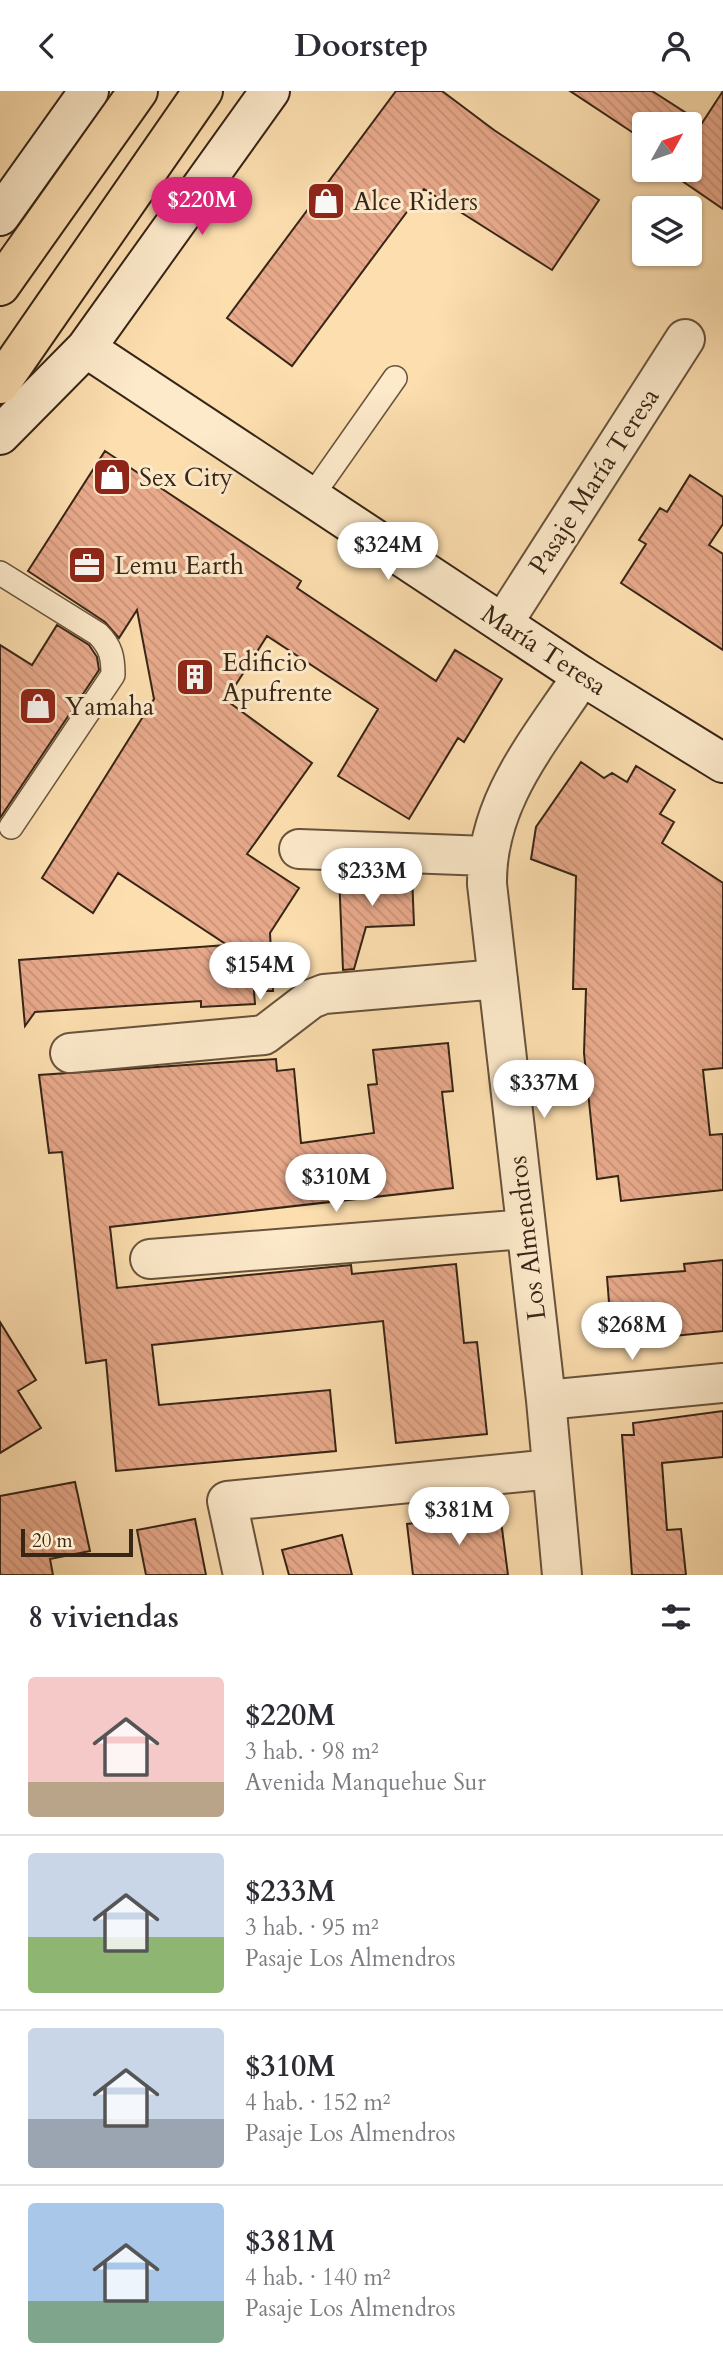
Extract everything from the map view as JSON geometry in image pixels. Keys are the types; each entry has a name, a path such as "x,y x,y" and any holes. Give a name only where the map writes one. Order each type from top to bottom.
{"main road":[{"path":"0,286 138,91"},
{"path":"0,384 203,91"}],"street":[{"path":"0,216 89,91"},
{"path":"0,435 86,348 270,91"},
{"name":"Pasaje María Teresa","path":"503,623 685,339"},
{"name":"María Teresa","path":"86,348 582,676 723,763"},
{"name":"Los Almendros","path":"562,1575 546,1399 498,979 487,856 501,803 582,676"},
{"path":"299,849 487,856"},
{"path":"70,1053 264,1035 311,999 324,994 498,979"},
{"path":"150,1259 526,1229"},
{"path":"546,1399 723,1383"},
{"path":"243,1575 228,1501 552,1469"}],"lane":[{"path":"312,496 395,377"},
{"path":"0,573 97,634 109,645 113,657 113,675 11,827"}],"building":[{"path":"396,91 442,91 494,130 599,200 552,270 424,189 292,366 227,318"},
{"path":"570,91 652,91 685,112 632,112 632,132"},
{"path":"723,91 723,209 684,182 702,182 702,123"},
{"path":"105,451 301,581 297,588 436,681 455,650 502,679 464,742 458,738 409,819 338,776 378,709 267,636 226,700 312,763 247,854 299,888 270,933 273,991 254,991 255,1004 201,1007 201,1001 35,1012 25,1026 19,960 227,945 118,873 93,913 42,878 154,699 137,610 119,638 105,622 28,571"},
{"path":"690,475 723,497 723,524 709,545 723,554 723,650 621,583 646,544 639,540 660,508 667,512"},
{"name":"Yamaha","path":"57,625 89,645 97,657 99,670 0,818 0,645 32,665"},
{"path":"581,762 604,778 612,773 627,782 636,766 675,790 660,814 674,822 662,843 723,883 723,1068 703,1070 710,1135 723,1134 723,1190 621,1201 618,1176 597,1179 584,1053 586,989 573,989 576,876 531,859 536,827"},
{"path":"339,875 412,875 414,925 366,927 354,969 343,970"},
{"path":"448,1043 453,1091 442,1092 453,1188 110,1227 117,1288 351,1265 352,1274 456,1264 464,1343 477,1342 487,1434 396,1443 383,1321 152,1345 159,1405 330,1390 336,1451 116,1471 106,1360 86,1363 62,1152 49,1153 39,1075 276,1059 277,1071 294,1069 301,1143 374,1133 368,1085 377,1084 373,1050"},
{"path":"723,1260 723,1331 624,1341 623,1327 611,1328 607,1277 685,1271 684,1264"},
{"path":"0,1322 36,1380 18,1391 41,1428 0,1453"},
{"path":"723,1411 723,1457 662,1463 667,1530 681,1529 686,1575 632,1575 622,1435 634,1435 633,1423"},
{"path":"75,1482 90,1551 50,1559 53,1575 0,1575 0,1496"},
{"path":"500,1513 508,1575 413,1575 407,1524"},
{"path":"195,1519 206,1575 146,1575 137,1530"},
{"path":"342,1535 352,1575 289,1575 282,1550"}],"place":[{"name":"Alce Riders","path":"326,201"},
{"name":"Sex City","path":"112,477"},
{"name":"Lemu Earth","path":"87,565"},
{"name":"Edificio Apufrente","path":"195,677"},
{"name":"Yamaha","path":"38,706"}]}
